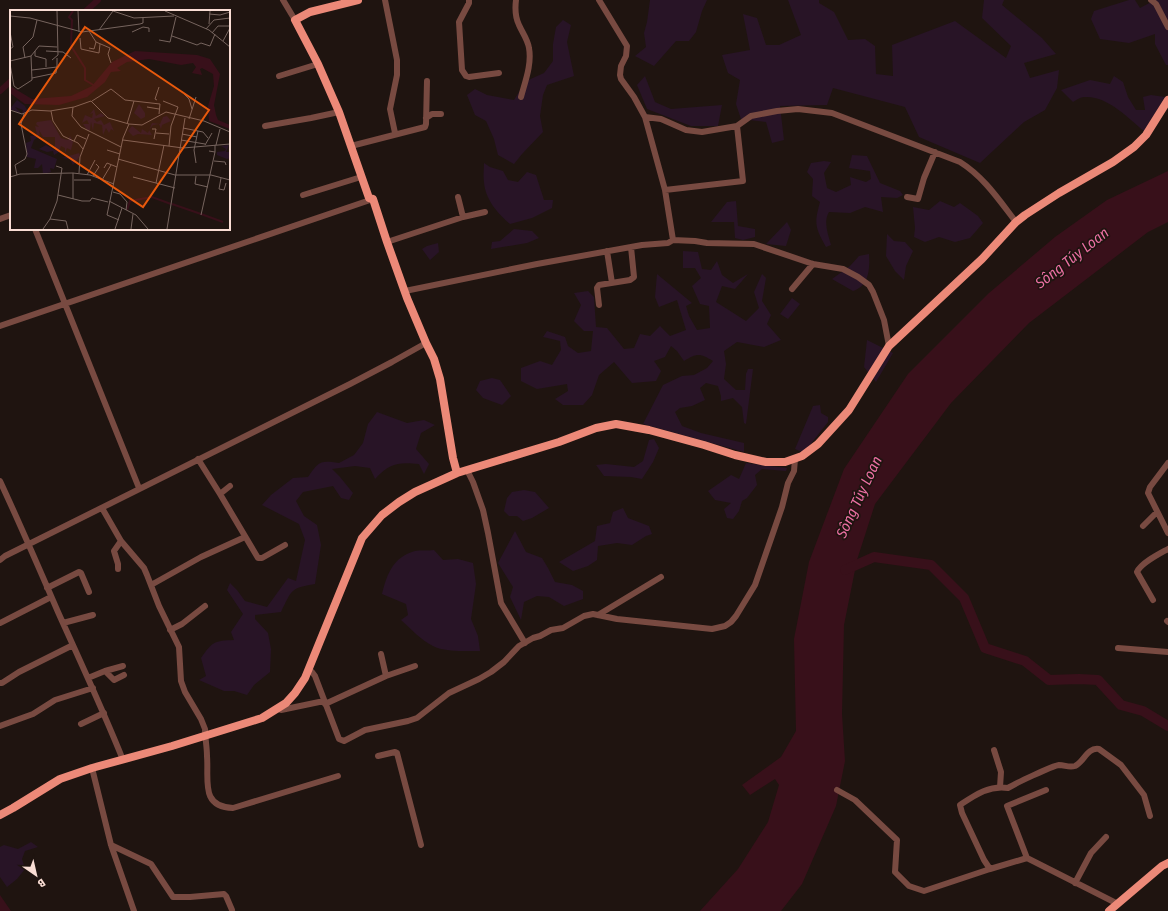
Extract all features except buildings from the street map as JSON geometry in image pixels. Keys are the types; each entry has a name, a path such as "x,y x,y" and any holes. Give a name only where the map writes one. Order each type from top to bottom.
{"street":[{"path":"283,0 318,64 351,146 368,198 373,199"},
{"path":"294,20 310,12 358,0"},
{"path":"385,0 398,60 397,74 390,110 395,133"},
{"path":"469,0 469,3 459,22 462,70 466,76 469,77 499,73"},
{"path":"516,0 515,9 518,23 529,47 530,54 521,97"},
{"path":"599,0 627,46 626,56 621,66 620,76 646,117 665,190 673,240"},
{"path":"1152,0 1160,11 1168,27"},
{"path":"279,76 318,64"},
{"path":"351,146 425,126 427,81"},
{"path":"0,815 60,779 92,768 124,760 254,721 278,709 286,703 305,678 362,538 382,515 415,492 458,473 559,442 596,428 616,424 656,432 735,455 766,462 785,462 806,453 818,444 849,410 889,346 982,259 1016,222 1059,193 1113,162 1134,147 1146,135 1168,100"},
{"path":"646,117 661,119 694,132 702,132 737,126 751,116 777,111 798,109 832,113 935,152 960,162 972,169 987,184 1016,222"},
{"path":"265,126 338,112"},
{"path":"426,118 432,114 441,114"},
{"path":"665,190 743,181 737,126"},
{"path":"907,197 918,199 924,178 935,152"},
{"path":"302,195 361,177"},
{"path":"458,197 463,217"},
{"path":"373,199 405,291 434,359 440,379 453,458 458,473"},
{"path":"0,326 373,199"},
{"path":"387,242 463,217 485,212"},
{"path":"0,219 10,215"},
{"path":"35,230 139,488"},
{"path":"405,291 607,251 668,243 673,240 707,243 754,244 813,264 843,269 869,285 874,292 884,320 889,346"},
{"path":"599,305 598,286 630,280 634,277 631,247"},
{"path":"607,251 612,283"},
{"path":"792,289 813,264"},
{"path":"0,560 5,556 139,488 350,384 426,343"},
{"path":"198,459 259,559 284,546"},
{"path":"308,670 315,676 337,736 341,741 352,738 365,730 408,721 425,713 449,693 491,672 504,662 516,649 525,643 551,630 563,628 584,616 593,614 618,619 712,629 725,626 731,622 742,608 755,585 782,507 788,482 794,471 795,459"},
{"path":"1168,463 1148,490 1149,496 1168,533"},
{"path":"467,470 474,482 483,510 501,603 525,643"},
{"path":"0,480 124,760"},
{"path":"220,494 230,486"},
{"path":"102,508 121,541 144,568 170,630 179,647 181,681 185,692 204,724 208,790 213,801 222,808 233,808 338,776"},
{"path":"1143,526 1157,512"},
{"path":"151,585 201,557 245,537"},
{"path":"118,569 114,551 121,541"},
{"path":"1153,600 1136,572 1149,560 1168,549"},
{"path":"47,588 79,572 81,573 89,592"},
{"path":"598,615 661,577"},
{"path":"0,623 51,597"},
{"path":"170,630 182,624 205,606"},
{"path":"63,623 93,615"},
{"path":"0,683 73,645"},
{"path":"1118,648 1168,652"},
{"path":"381,654 386,676"},
{"path":"88,678 105,671 124,666"},
{"path":"278,709 282,710 325,702 386,676 415,666"},
{"path":"105,671 114,680 124,675"},
{"path":"0,726 33,714 55,700 93,688"},
{"path":"81,724 104,713"},
{"path":"990,869 984,860 962,813 960,805 980,792 992,788 1008,788 1059,765 1070,767 1075,766 1080,763 1091,750 1096,748 1121,766 1144,795 1150,816"},
{"path":"994,750 1001,772 1000,787"},
{"path":"378,756 391,752 397,753 422,845"},
{"path":"92,768 111,846 134,911"},
{"path":"837,790 855,800 897,840 895,872 909,886 924,891 1027,858"},
{"path":"1046,790 1007,806 1027,858 1118,904"},
{"path":"1075,883 1091,853 1106,837"},
{"path":"111,846 151,864 173,897 224,894 232,910"},
{"path":"1109,911 1162,866 1168,863"}],"shaded area":[{"path":"650,0 707,0 696,32 689,41 676,41 654,66 635,56 646,47 644,33"},
{"path":"788,0 819,0 819,3 834,12 848,40 865,39 875,46 876,74 893,76 892,45 955,21 1006,58 1011,46 982,18 984,0 1004,0 1002,5 1042,38 1056,54 1024,63 1030,78 1059,70 1057,88 1045,110 1024,122 980,163 919,137 905,107 833,88 827,105 780,106 784,140 772,143 766,122 741,119 736,104 740,80 728,73 722,55 750,50 743,14 757,18 766,45 779,45 801,35"},
{"path":"1129,0 1135,0 1140,8 1155,0 1168,0 1168,65 1166,65 1155,44 1155,34 1129,43 1100,39 1091,19 1094,11"},
{"path":"563,20 571,25 567,42 574,76 547,85 543,95 540,116 543,132 514,164 498,155 494,139 486,121 475,115 467,95 475,89 487,95 514,100 526,81 544,73 553,61 553,44 556,27"},
{"path":"645,76 655,102 671,109 722,105 718,126 691,126 647,109 637,85"},
{"path":"1114,76 1123,82 1128,97 1136,110 1145,110 1143,97 1151,95 1165,97 1144,131 1109,103 1093,97 1080,98 1073,102 1061,90 1090,80 1110,84"},
{"path":"852,155 867,156 880,183 900,191 903,195 897,198 881,197 883,212 865,207 850,213 829,212 826,224 831,245 826,247 818,230 816,221 820,202 812,196 813,179 807,172 811,163 824,161 831,162 824,173 827,188 836,192 851,185 850,177 866,182 871,179 870,171 849,168"},
{"path":"484,163 490,167 503,171 508,180 518,182 527,172 536,175 544,200 553,200 552,208 532,218 510,224 493,206 487,194 484,180"},
{"path":"736,201 738,226 755,229 755,237 743,240 735,238 734,222 711,222 727,202"},
{"path":"940,201 954,207 960,203 978,216 983,223 970,238 955,242 939,237 925,242 914,237 915,228 913,207 929,210"},
{"path":"787,222 791,230 786,246 766,244"},
{"path":"514,229 532,231 539,238 527,243 491,249 492,242 500,241"},
{"path":"887,234 894,241 905,242 913,251 906,266 904,280 895,271 886,256"},
{"path":"438,243 439,252 430,260 422,249"},
{"path":"683,251 698,252 702,269 711,270 717,261 722,275 733,283 748,274 735,289 722,286 716,302 746,321 759,308 754,292 762,274 766,278 762,301 771,315 767,324 781,340 764,347 737,342 724,351 726,364 724,379 736,390 745,390 746,374 748,369 753,369 746,424 744,423 742,407 733,398 721,401 718,386 706,383 700,388 705,400 692,406 680,408 675,412 682,426 701,433 744,443 744,452 643,424 663,385 682,376 694,375 707,368 713,361 702,355 692,356 684,361 677,351 671,346 665,357 654,361 661,371 656,381 632,383 614,362 599,375 592,395 583,405 563,405 555,399 568,391 567,384 537,389 521,381 521,368 540,361 552,365 561,350 560,341 543,337 547,331 565,337 568,346 578,353 591,351 593,331 584,331 574,321 581,305 574,293 588,291 594,297 596,327 607,328 624,349 634,348 640,334 650,336 660,326 670,336 686,330 677,300 659,307 655,297 657,274 692,303 686,306 689,316 697,330 710,328 709,306 700,304 692,286 701,278 695,268 683,268"},
{"path":"869,254 869,271 865,281 858,289 853,291 832,279 850,266 859,256"},
{"path":"792,298 800,304 788,319 780,314"},
{"path":"867,340 893,353 876,382 864,367"},
{"path":"492,378 500,380 511,396 502,405 483,398 476,390 480,381"},
{"path":"820,405 821,413 828,417 828,422 810,445 802,452 795,449 813,406"},
{"path":"377,412 407,423 424,420 435,425 421,433 416,449 429,464 424,474 419,464 412,463 390,467 375,479 370,468 355,466 332,469 353,493 349,500 341,498 333,486 303,492 296,501 304,516 317,525 321,545 315,584 301,587 293,591 287,599 281,612 255,615 255,619 268,633 271,649 270,672 254,685 247,695 234,691 224,691 199,680 206,676 201,658 208,648 214,643 234,640 231,632 243,614 227,590 230,583 245,601 267,607 288,578 296,581 305,540 299,524 262,505 271,495 293,478 308,477 320,463 339,463 354,455 363,443 368,424"},
{"path":"654,439 659,448 653,462 642,479 604,476 596,465 606,464 634,467 643,461 649,440"},
{"path":"746,463 787,468 786,471 762,469 755,475 757,485 747,498 742,501 739,511 733,519 727,518 724,509 731,503 715,500 708,491 731,475 739,479"},
{"path":"524,490 535,492 549,508 532,518 523,521 517,516 509,516 504,511 507,498 512,492"},
{"path":"623,508 628,518 649,526 652,534 632,545 617,543 598,546 597,560 588,566 573,571 559,562 595,541 597,526 610,523 613,512"},
{"path":"515,531 526,552 542,558 555,582 572,585 583,591 583,599 564,606 549,597 537,596 524,602 521,620 510,597 513,587 498,563"},
{"path":"434,550 443,560 458,559 473,563 476,584 471,619 478,636 480,651 449,650 437,648 429,644 401,620 408,615 406,604 382,594 392,567 401,557 415,551"},
{"path":"31,842 38,847 25,851 22,859 25,869 17,879 7,887 0,877 0,847 4,845 18,849"}],"water":[{"name":"Sông Túy Loan","path":"1168,171 1168,222 1148,232 1029,323 951,403 875,504 857,560 844,625 842,714 845,761 836,806 802,884 781,911 700,911 738,869 768,822 779,785 775,779 750,795 742,785 781,757 796,731 794,639 809,562 844,469 908,374 989,293 1055,237 1107,200"},
{"path":"0,895 11,911 0,911"}],"waterway":[{"path":"87,10 98,0"},
{"path":"0,91 10,82"},
{"path":"845,570 874,557 931,565 964,598 985,648 1025,661 1049,680 1098,680 1121,705 1143,711 1168,726"}]}
